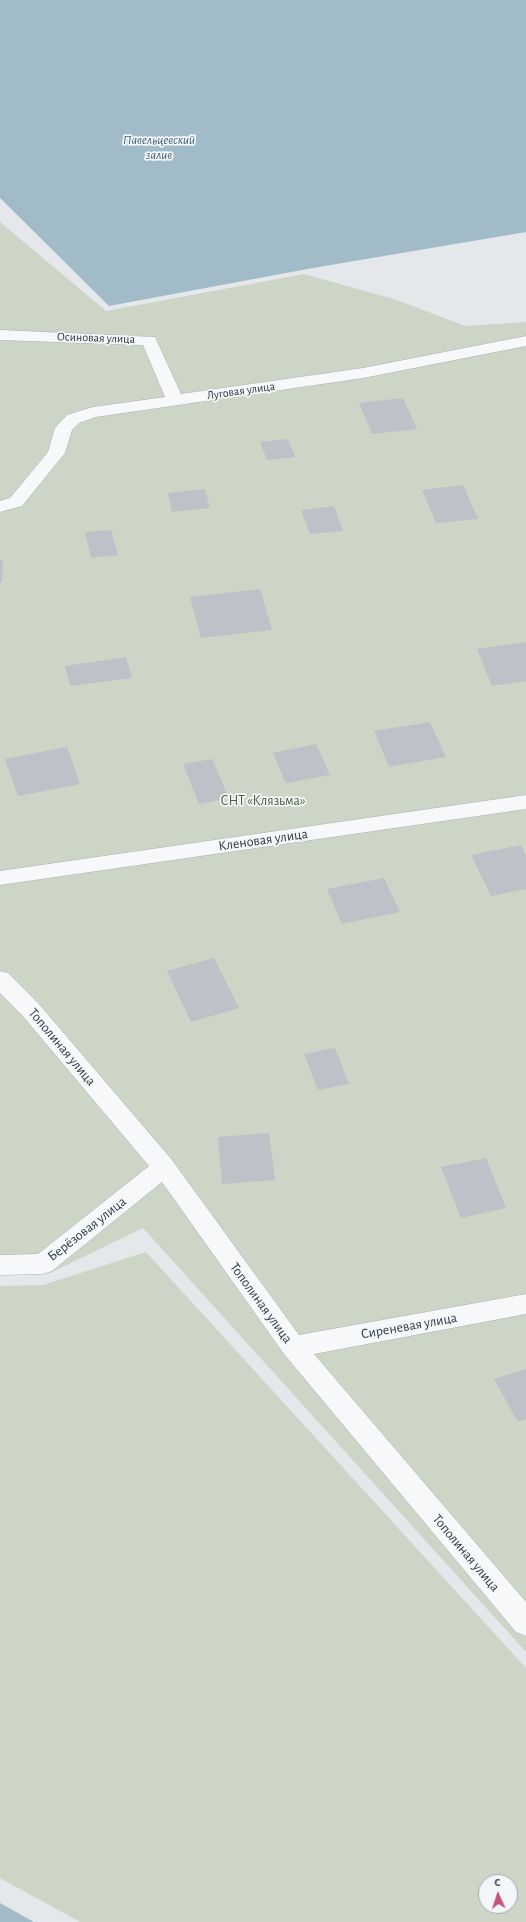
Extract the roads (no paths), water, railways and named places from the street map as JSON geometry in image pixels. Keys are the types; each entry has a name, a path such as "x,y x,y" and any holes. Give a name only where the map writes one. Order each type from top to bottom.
{"lane":[{"name":"Осиновая улица","path":"0,335 149,340 175,401"},
{"name":"Луговая улица","path":"0,507 16,502 56,453 64,428 73,419 93,412 363,373 526,341"},
{"name":"Кленовая улица","path":"0,878 526,802"},
{"name":"Тополиная улица","path":"0,979 30,1009 164,1168 293,1347 526,1623"},
{"name":"Берёзовая улица","path":"0,1265 42,1264 164,1168"},
{"name":"Сиреневая улица","path":"293,1347 526,1304"}],"water":[{"name":"Павельцевский залив","path":"0,0 526,0 526,232 313,268 109,306 0,198"},
{"path":"0,1903 34,1922 0,1922"}],"park label":[{"name":"СНТ «Клязьма»","path":"263,801"}]}
